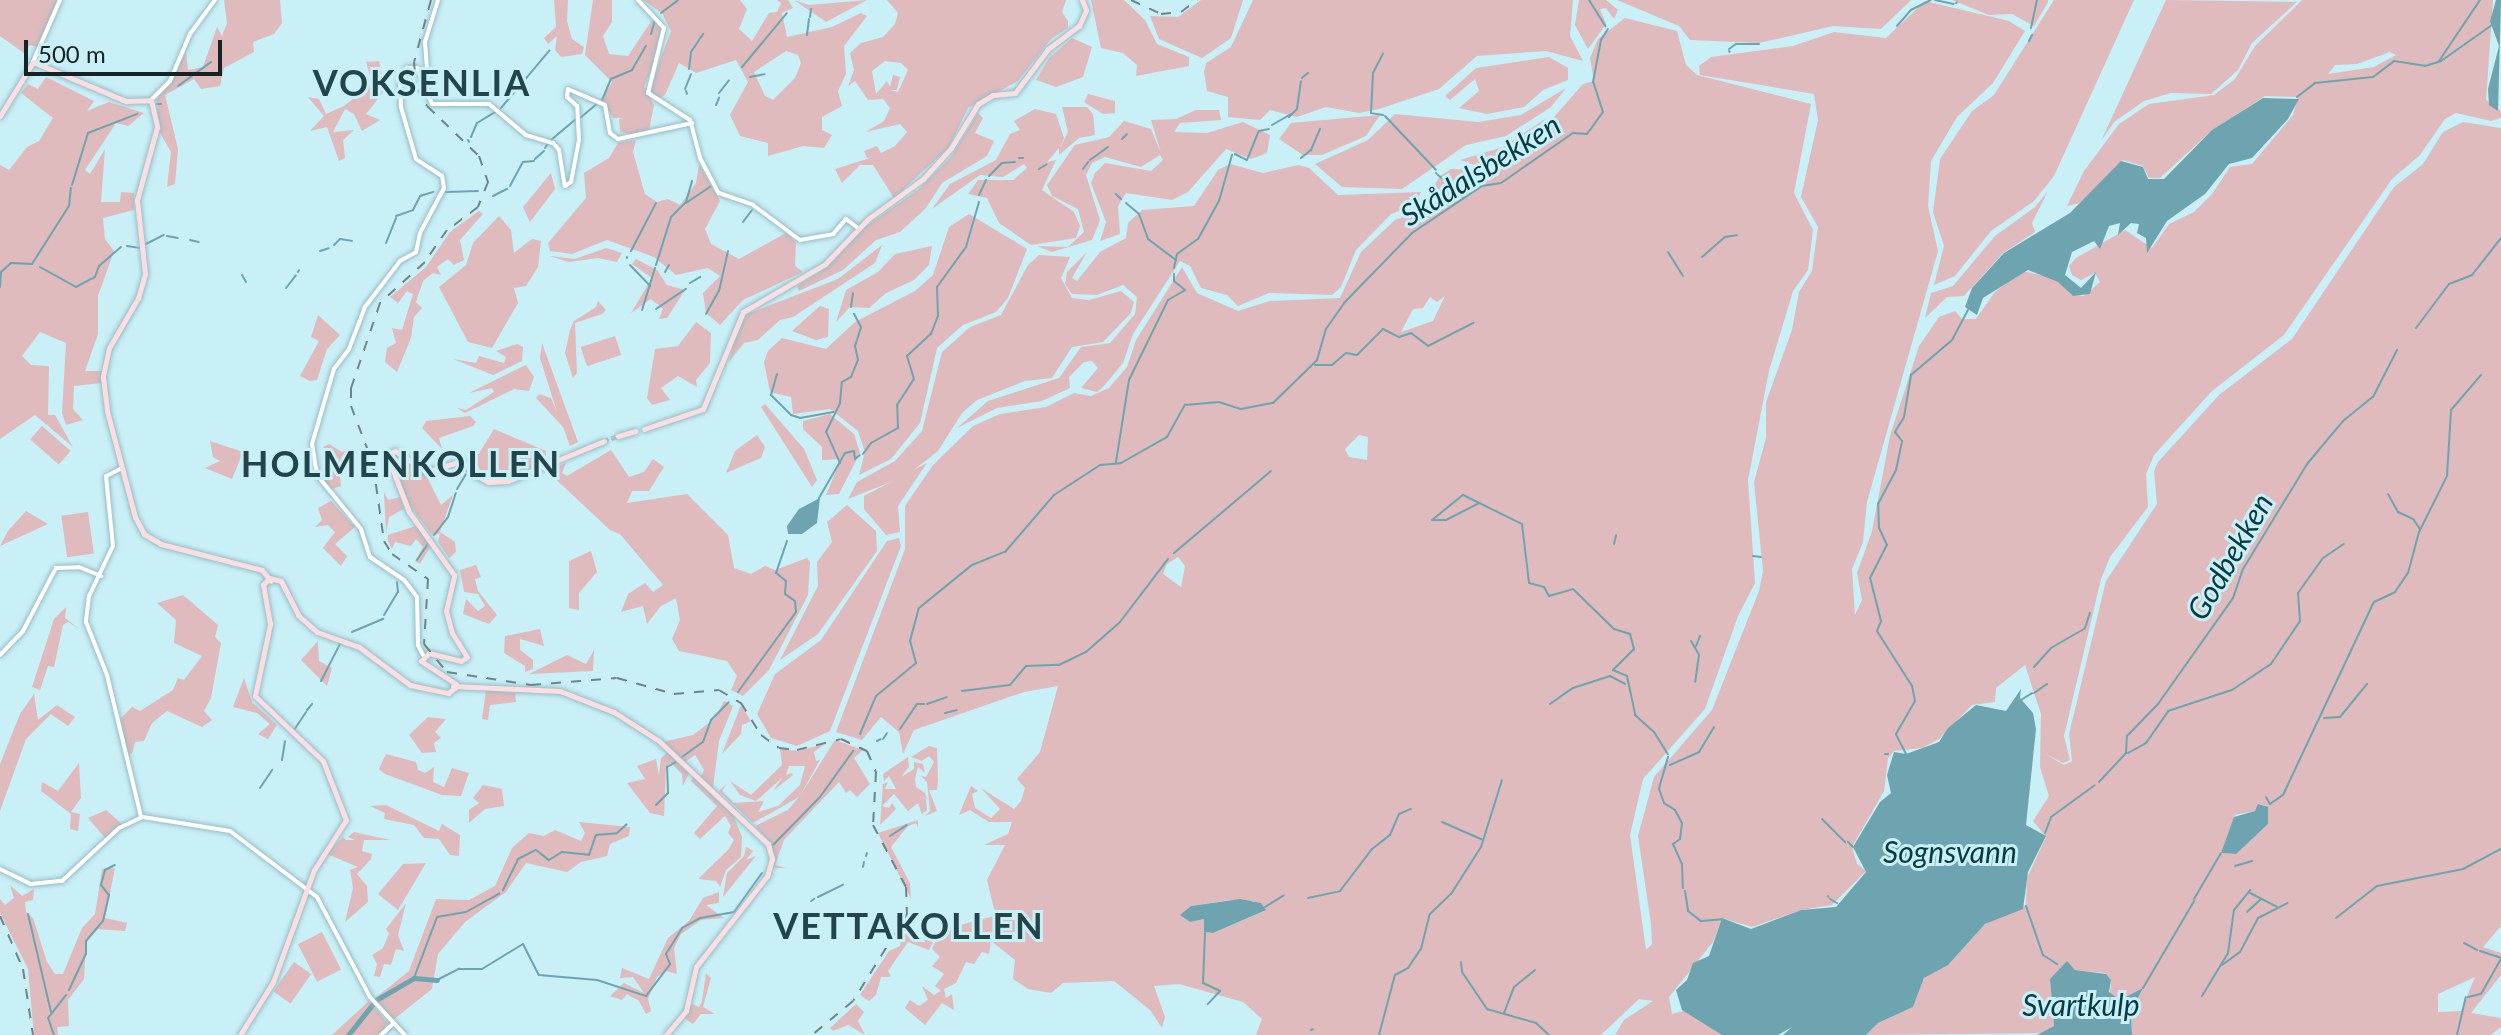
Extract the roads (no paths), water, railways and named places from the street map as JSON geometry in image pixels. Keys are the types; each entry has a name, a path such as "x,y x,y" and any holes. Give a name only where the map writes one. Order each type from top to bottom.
{"main road":[{"path":"644,429 702,410 715,391 743,312 825,264 858,228 934,169 978,104 993,95 1015,93 1048,49 1079,26 1086,10 1084,0"},
{"path":"0,116 33,62 126,101 151,100 157,127 137,200 145,274 137,301 112,337 103,374 136,520 150,538 265,572 270,579 283,585 298,615 317,632 357,646 410,685 446,693 455,687 465,686 560,691 604,707 656,739 764,838 772,865 696,967 686,1011 666,1035"},
{"path":"618,436 635,431"},
{"path":"455,687 448,679 424,666 423,655 467,657 452,633 446,611 455,579 439,546 409,512 387,457 395,451 427,472 464,461 476,475 490,482 512,480 604,441"},
{"path":"240,1035 275,977 307,886 320,859 342,833 345,814 323,761 255,696 270,624 263,589 270,579"}],"street":[{"path":"33,62 60,0"},
{"path":"151,100 166,87 193,30 215,0"},
{"path":"422,89 428,83 425,42 438,0"},
{"path":"638,0 660,18 664,31 648,93 692,123 700,158 721,195 753,205 800,240 833,234 846,219 858,228"},
{"path":"423,655 418,645 417,597 404,580 374,562 361,529 317,475 313,432 336,364 343,360 377,287 402,259 416,252 421,230 444,188 442,176 420,166 415,157 400,101 399,82 407,68 420,71 422,89 438,106 493,106 526,135 553,143 559,150 565,186 572,180 580,134 577,106 567,97 568,89 605,105 609,130 618,139 692,123"},
{"path":"122,468 106,478 113,539 106,566 87,604 87,631 107,675 141,817"},
{"path":"0,655 23,631 54,571 67,566 99,576"},
{"path":"0,869 31,884 62,881 119,828 141,817 230,831 307,886 323,904 374,1002 405,1035"},
{"path":"381,1035 393,1024"}],"water":[{"path":"2496,0 2501,0 2498,111 2489,105 2488,89 2499,46 2490,21"},
{"path":"2263,98 2299,99 2288,119 2252,158 2229,164 2205,194 2167,221 2147,253 2146,238 2137,233 2139,224 2131,223 2118,235 2120,223 2109,226 2100,249 2094,241 2072,252 2065,275 2081,288 2096,272 2090,294 2073,296 2058,282 2028,270 1983,298 1977,315 1965,307 1972,288 2004,253 2070,213 2121,161 2143,167 2148,179 2164,179 2212,130"},
{"path":"820,498 817,523 802,534 788,534 787,526 799,509"},
{"name":"Sognsvann","path":"2021,689 2020,698 2033,713 2036,729 2026,825 2046,836 2028,872 2023,909 1985,924 1948,965 1924,978 1913,1007 1878,1023 1866,1035 1783,1035 1792,1027 1778,1035 1722,1035 1682,1010 1676,990 1687,980 1693,963 1709,956 1722,918 1751,929 1801,910 1836,907 1866,872 1853,847 1880,802 1891,793 1887,775 1894,752 1906,754 1939,742 1948,728 1976,705 2006,711"},
{"path":"2258,804 2268,807 2268,824 2236,854 2221,853 2234,817 2255,811"},
{"path":"1240,899 1261,903 1266,910 1213,933 1204,932 1204,919 1190,922 1180,915 1191,906"},
{"name":"Svartkulp","path":"2067,961 2075,970 2106,974 2111,980 2109,992 2120,1000 2143,988 2131,1012 2132,1035 2037,1035 2054,1026 2050,979"}],"waterway":[{"path":"661,13 678,0"},
{"name":"Skådalsbekken","path":"1589,0 1605,26"},
{"path":"1897,26 1911,10 1931,0"},
{"path":"1935,0 1954,4"},
{"path":"2031,28 2037,0"},
{"path":"2439,61 2480,0"},
{"path":"810,17 811,9"},
{"path":"742,67 787,13"},
{"path":"807,35 809,19"},
{"path":"651,34 655,20"},
{"path":"2297,97 2315,83 2373,77 2394,61 2425,66 2441,61 2492,25"},
{"name":"Skådalsbekken","path":"860,734 876,696 916,663 910,641 919,608 972,565 1005,552 1054,495 1100,465 1121,463 1167,437 1185,405 1219,402 1241,409 1273,403 1317,360 1326,329 1344,303 1412,233 1482,186 1501,183 1573,133 1587,134 1603,112 1593,82 1601,40 1608,29"},
{"path":"689,69 691,52 703,34"},
{"path":"2029,41 2032,35"},
{"path":"1729,49 1736,44 1759,44"},
{"path":"602,100 611,79 632,70 646,46"},
{"path":"501,108 549,51"},
{"path":"1383,53 1373,73 1371,113 1383,115"},
{"path":"178,86 211,62"},
{"path":"1302,78 1308,73"},
{"path":"685,89 691,74"},
{"path":"750,77 765,74"},
{"path":"719,93 729,80"},
{"path":"1289,117 1297,109 1301,81"},
{"path":"716,105 719,98"},
{"path":"580,118 598,103"},
{"path":"471,137 477,123 495,112"},
{"path":"72,185 88,133 137,114"},
{"path":"1272,125 1291,114"},
{"path":"1385,116 1436,170"},
{"path":"551,140 575,120"},
{"path":"1235,154 1247,160 1259,131 1269,129"},
{"path":"1301,158 1311,150 1320,129"},
{"path":"1122,139 1127,134"},
{"path":"1090,160 1108,147"},
{"path":"535,159 544,151"},
{"path":"1174,268 1177,254 1198,239 1219,201 1232,155"},
{"path":"510,186 523,162 534,161"},
{"path":"989,176 1002,163 1015,162"},
{"path":"1083,169 1088,162"},
{"path":"1039,169 1047,164"},
{"path":"1438,175 1464,197"},
{"path":"979,195 986,180"},
{"path":"656,265 671,217 686,202 692,181"},
{"path":"686,203 711,186"},
{"path":"0,287 1,272 11,263 32,264 69,206 71,188"},
{"path":"493,196 507,189"},
{"path":"446,192 478,191"},
{"path":"396,216 413,210 420,196 433,192"},
{"path":"1116,194 1121,199"},
{"path":"863,454 871,443 898,428 897,405 914,379 907,356 931,334 938,316 937,287 966,247 979,202"},
{"path":"631,251 656,203"},
{"path":"1126,203 1139,214 1148,239 1176,260"},
{"path":"743,222 752,210"},
{"path":"386,243 396,218"},
{"path":"146,244 164,235"},
{"path":"1702,257 1725,237 1737,235"},
{"path":"167,236 178,238"},
{"path":"2416,328 2449,284 2472,275 2501,238"},
{"path":"334,245 340,239 352,241"},
{"path":"190,240 199,242"},
{"path":"127,246 139,248"},
{"path":"40,267 76,287 95,277 99,266 121,247"},
{"path":"320,251 329,248"},
{"path":"706,314 719,291 728,251"},
{"path":"1668,252 1683,276"},
{"path":"630,265 650,286"},
{"path":"665,272 669,265"},
{"path":"642,310 655,268"},
{"path":"1116,462 1129,380 1168,300 1185,290 1174,281 1174,274"},
{"path":"242,275 246,282"},
{"path":"286,288 296,275"},
{"path":"690,283 700,277"},
{"path":"656,309 686,289"},
{"path":"851,307 853,293"},
{"path":"1906,754 1896,734 1915,701 1912,686 1877,631 1881,621 1870,578 1887,545 1879,528 1878,504 1896,470 1902,441 1895,432 1904,417 1911,375 1952,340 1968,310"},
{"path":"840,463 826,432 840,403 842,382 851,377 858,360 855,346 861,327 854,314"},
{"path":"1315,365 1332,365 1346,353 1357,355 1383,329 1399,337 1411,333 1428,346 1473,323"},
{"name":"Godbekken","path":"2099,782 2126,753 2127,736 2158,704 2233,598 2243,569 2307,464 2343,421 2373,397 2397,350"},
{"path":"777,374 771,395 791,415 800,418 833,412"},
{"path":"2266,797 2270,804 2283,795 2374,602 2395,592 2408,573 2419,532 2447,476 2451,410 2481,375"},
{"path":"819,498 845,453 854,451 855,459 860,455"},
{"path":"1174,553 1271,471"},
{"path":"457,489 466,474"},
{"path":"434,535 448,517 456,493"},
{"path":"2388,494 2398,512 2413,519 2420,529"},
{"path":"1432,520 1463,495 1522,524 1529,583 1544,587 1549,596 1573,589 1614,629 1630,634 1634,649 1613,670 1627,676 1635,715 1654,732 1668,754"},
{"path":"1433,520 1446,520 1478,504"},
{"path":"1614,544 1616,535"},
{"path":"738,692 796,612 795,601 785,594 786,581 776,573 787,541"},
{"path":"417,560 429,542"},
{"path":"2128,753 2146,743 2168,711 2232,690 2271,664 2300,621 2298,593 2323,558 2344,544"},
{"path":"1753,556 1761,557"},
{"path":"962,691 1010,685 1026,666 1059,665 1086,652 1120,622 1168,559"},
{"path":"384,615 398,592 397,582"},
{"path":"2034,667 2051,648 2085,628 2090,613"},
{"path":"352,632 383,619"},
{"path":"1696,646 1700,636"},
{"path":"1691,641 1699,655 1695,682"},
{"path":"321,681 340,644"},
{"path":"1550,704 1573,688 1610,676 1625,684"},
{"path":"2034,693 2047,684"},
{"path":"2324,718 2340,717 2367,684"},
{"path":"2021,700 2032,693"},
{"path":"927,704 947,697"},
{"path":"682,757 703,742 711,720 729,702"},
{"path":"307,710 312,704"},
{"path":"900,729 917,704 924,704"},
{"path":"945,713 957,710"},
{"path":"294,730 306,712"},
{"path":"1670,765 1699,752 1714,727"},
{"path":"883,739 887,733"},
{"path":"877,741 881,739"},
{"path":"282,760 285,741"},
{"name":"Skådalsbekken","path":"773,845 820,797 853,751"},
{"path":"1668,757 1659,789 1664,803 1675,810 1682,823 1680,839 1673,844 1682,864 1683,888"},
{"path":"656,805 668,793 667,767 676,762"},
{"path":"260,788 272,770"},
{"path":"1379,1035 1395,975 1408,968 1421,949 1430,914 1451,894 1481,847 1502,780"},
{"name":"Godbekken","path":"2045,833 2051,817 2095,785"},
{"path":"1308,898 1340,891 1372,849 1390,835 1399,814 1411,809"},
{"path":"1822,819 1845,842"},
{"path":"1442,822 1481,839"},
{"path":"503,890 518,859 536,850 549,860 562,852 589,855 596,835 617,833 627,824"},
{"path":"890,836 907,825"},
{"path":"1848,842 1853,847"},
{"path":"2336,918 2377,886 2463,869 2501,849"},
{"path":"2194,899 2221,853"},
{"path":"2235,866 2252,861"},
{"path":"863,867 864,862"},
{"path":"69,990 86,954 86,941 103,921 109,895 101,885 105,870 115,865"},
{"name":"Skådalsbekken","path":"437,980 459,969 482,969 523,944 539,975 597,980 646,996 670,964 666,954 682,928 700,918 734,912 762,873"},
{"path":"818,897 843,885"},
{"path":"2202,996 2228,953 2234,910 2250,890"},
{"path":"1685,891 1688,911 1701,921 1722,919"},
{"path":"2250,893 2277,907"},
{"path":"414,978 437,917 466,912 499,894"},
{"path":"1265,907 1284,895"},
{"path":"1830,899 1837,903"},
{"path":"2247,912 2261,899"},
{"path":"2143,988 2194,901"},
{"path":"2222,965 2240,952 2258,918 2287,903"},
{"path":"2026,906 2043,955 2057,964"},
{"path":"28,914 51,1012"},
{"path":"1205,933 1203,983 1220,991 1208,1004"},
{"path":"2464,943 2477,950"},
{"path":"2480,951 2501,958"},
{"path":"2468,997 2481,994 2501,959"},
{"path":"1461,962 1462,972 1487,1009 1536,1023 1549,1035"},
{"path":"1504,1013 1514,987 1535,970"},
{"path":"348,1035 376,1000 414,978 437,980"},
{"path":"54,1035 48,1018 66,995"},
{"path":"2457,1035 2466,997"}],"tunnel":[{"path":"604,441 618,436"}],"railway":[{"path":"431,0 414,62 416,87 427,106 479,156 488,182 478,207 447,230 425,262 380,303 351,388 351,406 373,464 384,541 392,554 428,579 424,644 447,672 531,685 617,678 674,694 719,690 741,703 761,735 779,748 797,750 841,739 867,751 876,772 873,825 906,887 907,914 853,1001 812,1035"},
{"path":"1131,0 1161,14 1181,12 1197,0"},
{"path":"0,916 23,969 33,1035"}],"district":[{"name":"VOKSENLIA","path":"422,83"},
{"name":"HOLMENKOLLEN","path":"401,464"},
{"name":"VETTAKOLLEN","path":"909,926"}]}
